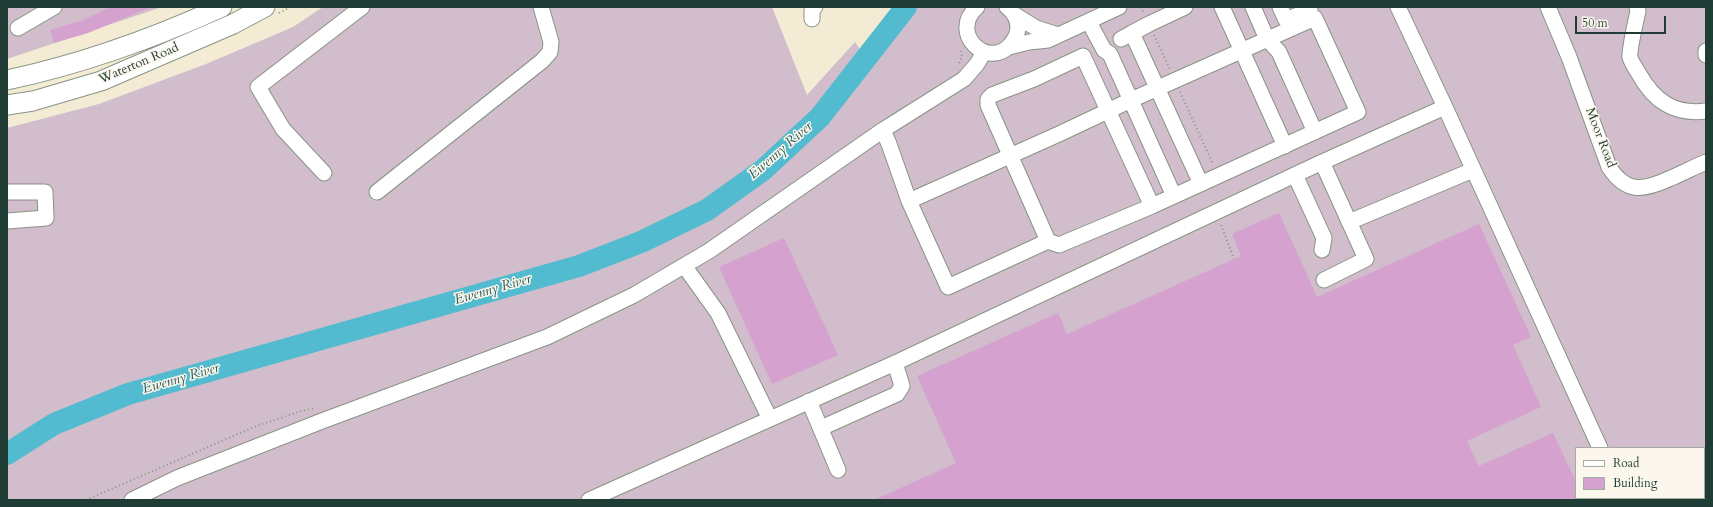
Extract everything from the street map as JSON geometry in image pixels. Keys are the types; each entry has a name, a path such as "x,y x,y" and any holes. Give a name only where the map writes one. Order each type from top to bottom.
{"main road":[{"name":"Waterton Road","path":"7,80 56,69 137,43 222,7"},
{"name":"Waterton Road","path":"7,105 33,101 101,81 234,24 265,7"}],"street":[{"path":"18,28 54,7"},
{"path":"324,173 283,129 258,87 362,7"},
{"path":"377,192 535,68 550,52 551,42 541,7"},
{"path":"977,7 971,13 967,28 968,35 971,42 977,48 984,52 992,53 1001,52 1009,47 1029,42 1048,40 1119,7"},
{"path":"1185,7 1126,36 1157,89 1201,184"},
{"path":"1222,7 1285,146"},
{"path":"1253,7 1267,39 1279,52 1315,132"},
{"path":"1280,7 1286,20 1310,10 1308,7"},
{"path":"1398,7 1600,447"},
{"name":"Moor Road","path":"1548,7 1569,57 1609,167 1616,178 1633,188 1641,188 1656,185 1706,162"},
{"path":"1637,7 1638,11 1630,57 1647,89 1658,100 1674,108 1693,113 1706,111"},
{"path":"1009,47 1014,41 1018,32 1018,24 1011,11"},
{"path":"1011,11 1036,28 1058,35"},
{"path":"883,130 909,201 948,287 1048,241 1059,245 1152,206 1358,112 1315,18 909,201"},
{"path":"1094,19 1104,50 1110,54 1174,196"},
{"path":"132,500 177,478 322,421 547,337 634,295 685,266 788,198 883,130 964,79 977,64 984,52"},
{"path":"1048,241 988,105 988,99 992,95 1034,79 1083,56 1152,206"},
{"path":"589,500 895,363 1322,162 1445,108"},
{"path":"1322,162 1366,259 1324,280"},
{"path":"1349,222 1473,170"},
{"path":"1295,175 1324,238 1322,250"},
{"path":"7,192 45,192 46,218 7,221"},
{"path":"685,266 718,313 770,419"},
{"path":"820,428 897,394 902,386 895,363"},
{"path":"809,401 838,470"}],"path":[{"path":"959,63 962,57 960,44"},
{"path":"86,500 254,427 301,411 323,406"}],"shaded area":[{"path":"7,7 162,7 7,59"},
{"path":"323,7 772,7 807,95 855,42 862,52 895,7 1706,7 1706,500 7,500 7,128 99,104 206,64 293,27"}],"building":[{"path":"111,7 151,7 88,33 54,43 50,30 81,21"},
{"path":"1279,213 1317,297 1479,224 1531,337 1513,345 1541,407 1467,441 1479,466 1553,433 1575,480 1576,500 874,500 956,463 917,376 1058,313 1067,334 1241,256 1232,234"},
{"path":"784,238 838,355 772,384 719,267"}],"waterway":[{"name":"Ewenny River","path":"7,454 54,424 128,394 579,266 641,242 707,210 763,170 820,117 906,7"}]}
